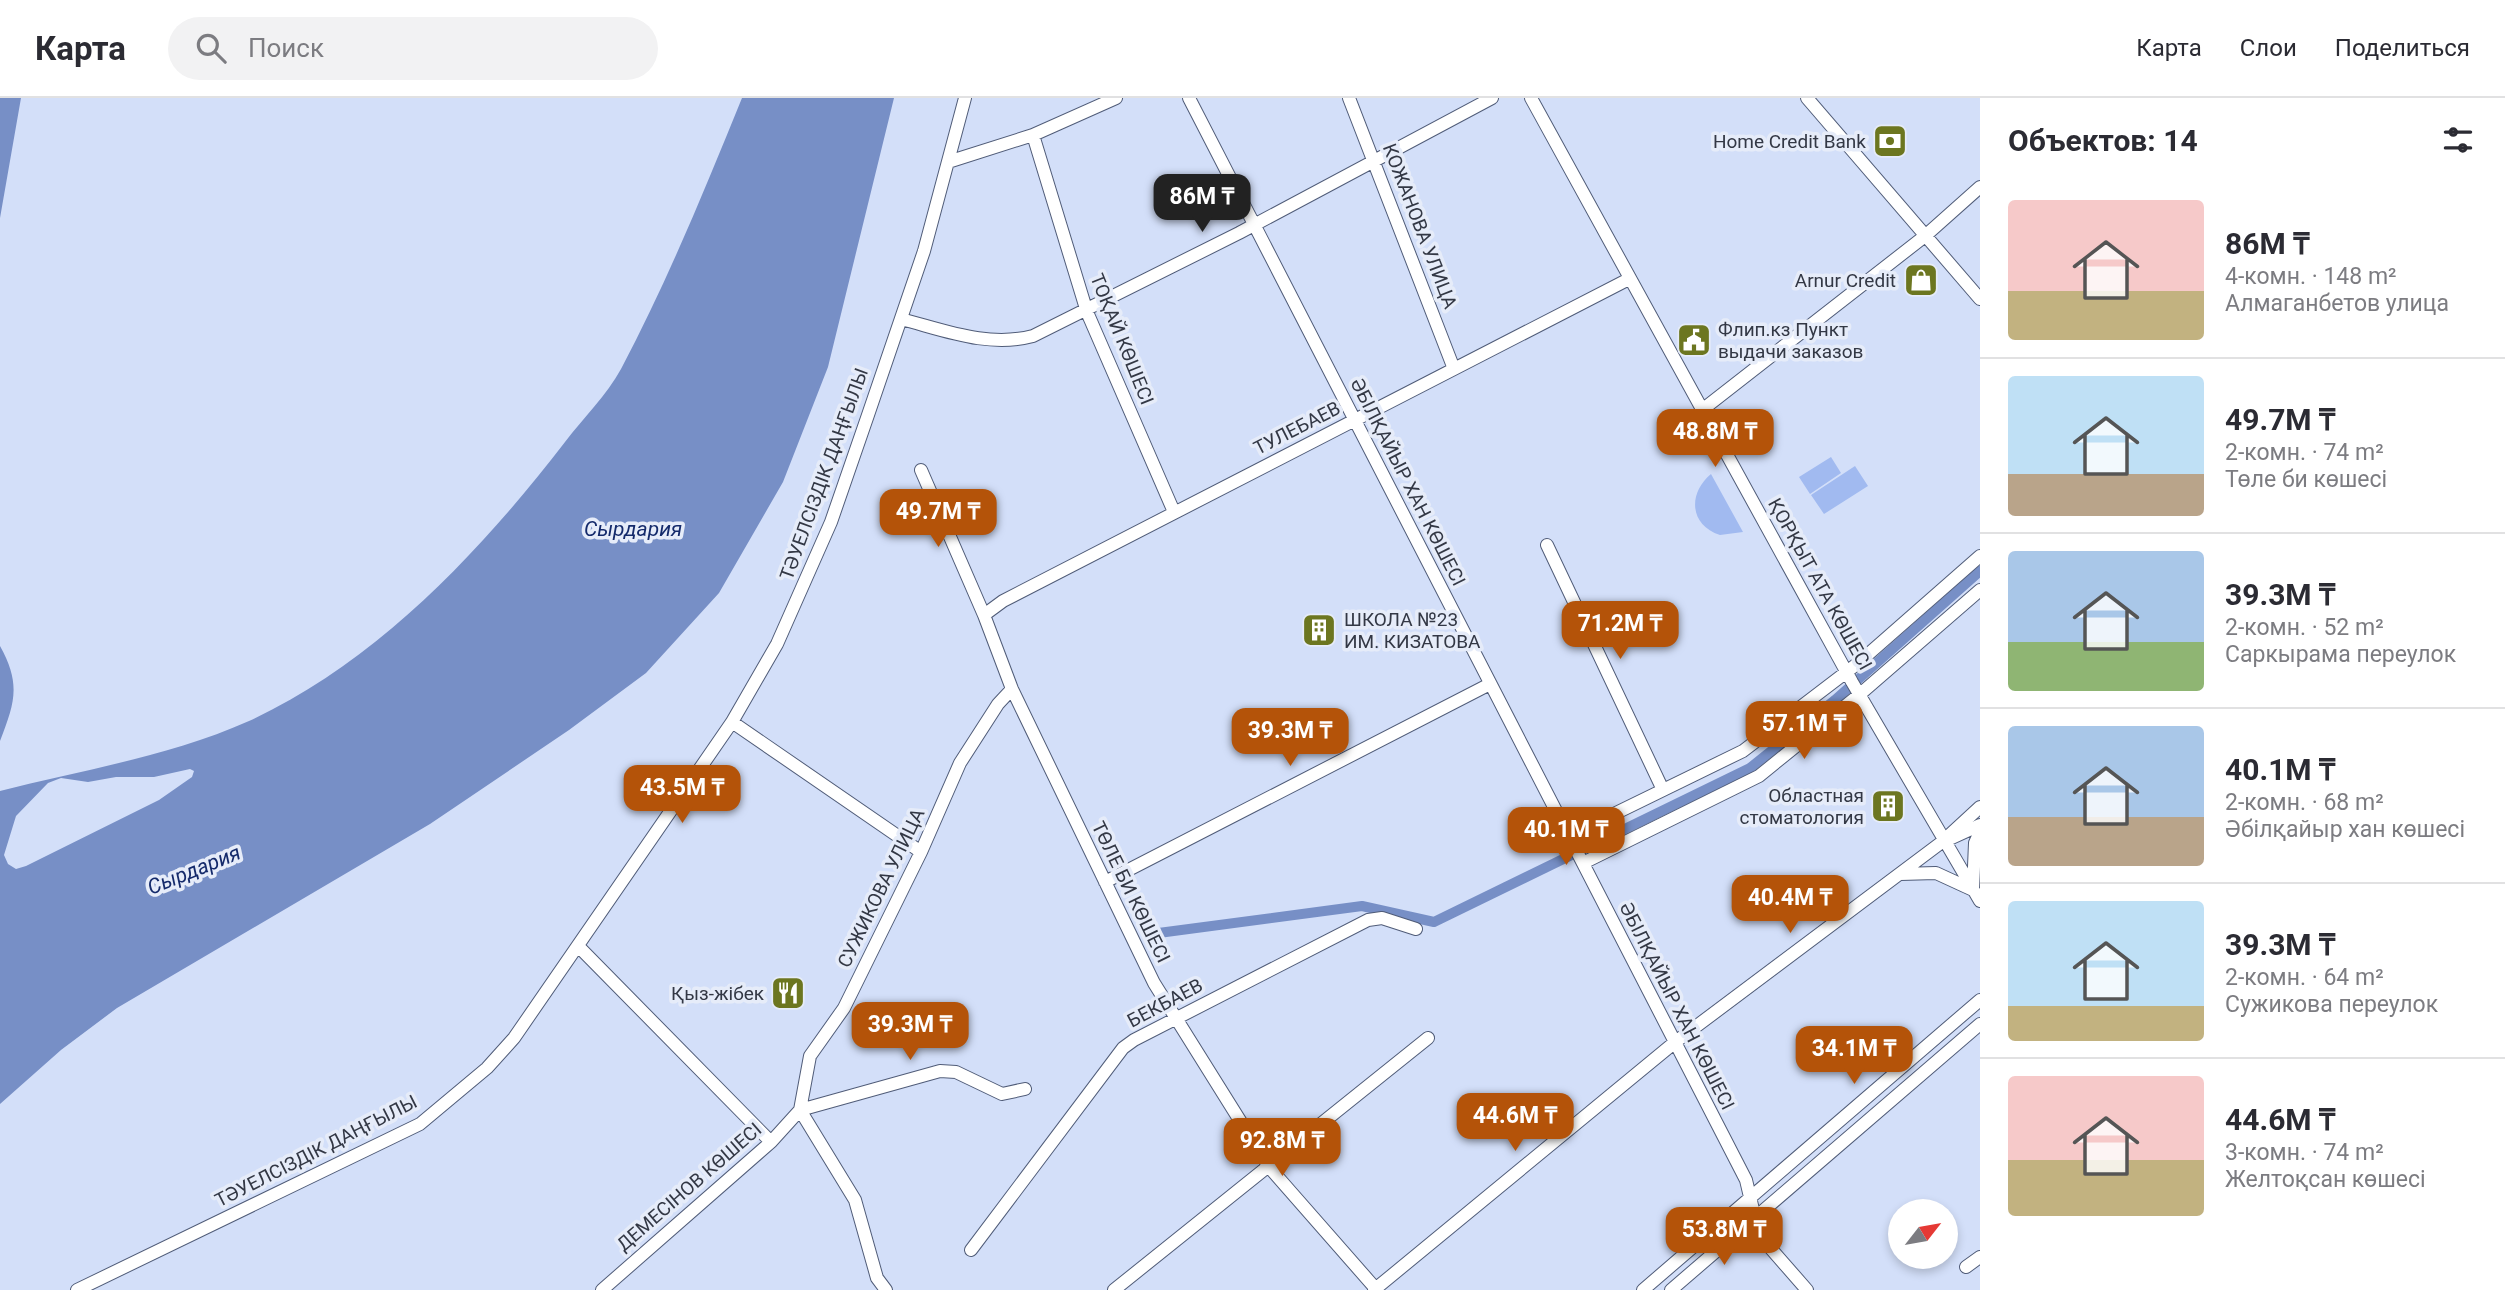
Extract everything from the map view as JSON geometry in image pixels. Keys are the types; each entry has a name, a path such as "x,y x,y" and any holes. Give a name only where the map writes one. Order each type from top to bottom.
{"street":[{"name":"ТӘУЕЛСІЗДІК ДАҢҒЫЛЫ","path":"78,1290 420,1124 487,1068 514,1038 732,722 777,644 826,533 901,319 965,98"},
{"path":"948,162 1033,135 1116,98"},
{"name":"ӘБІЛҚАЙЫР ХАН КӨШЕСІ","path":"1189,98 1746,1180 1759,1235 1807,1290"},
{"name":"КОЖАНОВА УЛИЦА","path":"1349,98 1454,369"},
{"path":"901,319 978,339 1010,342 1032,336 1087,312 1492,98"},
{"name":"ҚОРҚЫТ АТА КӨШЕСІ","path":"1531,98 1859,695 1942,842 1977,896"},
{"path":"1807,98 1980,299"},
{"name":"ТОҚАЙ КӨШЕСІ","path":"1033,135 1087,312 1174,512"},
{"path":"1702,410 1925,236 1980,187"},
{"name":"ТУЛЕБАЕВ","path":"984,615 1003,601 1629,279"},
{"name":"ТӨЛЕ БИ КӨШЕСІ","path":"921,470 984,615 1012,689 1154,983 1269,1167 1375,1289"},
{"path":"1547,545 1663,790"},
{"path":"1569,836 1743,751 1847,671 1980,556"},
{"path":"1583,863 1759,776 1859,695 1980,590"},
{"path":"1105,882 1490,684"},
{"name":"СУЖИКОВА УЛИЦА","path":"800,1110 810,1056 844,1008 921,852 960,763 998,704 1012,689"},
{"path":"732,722 921,852"},
{"path":"1375,1289 1674,1043 1942,842 1980,807"},
{"path":"1942,842 1980,825"},
{"path":"1977,896 1975,843 1980,832"},
{"path":"1899,874 1936,873 1977,896"},
{"name":"БЕКБАЕВ","path":"971,1250 1123,1048 1368,920 1382,918 1416,929"},
{"path":"579,947 771,1142"},
{"path":"1643,1290 1980,1000"},
{"path":"1671,1290 1980,1024"},
{"path":"1114,1290 1428,1038"},
{"path":"886,1290 877,1278 855,1200 800,1110 940,1071 956,1072 1002,1094 1025,1089"},
{"name":"ДЕМЕСІНОВ КӨШЕСІ","path":"602,1290 771,1142 800,1110"},
{"path":"1966,1267 1980,1257"}],"shaded area":[{"path":"1831,457 1841,473 1810,494 1799,477"},
{"path":"1855,466 1868,486 1824,514 1811,495"},
{"path":"1711,474 1743,532 1720,535 1702,524 1697,516 1695,508 1698,490"}],"water":[{"path":"0,98 21,98 0,218"},
{"name":"Сырдария","path":"742,98 894,98 828,367 783,482 719,593 646,673 569,730 430,824 117,1008 61,1050 0,1104 0,791 158,753 249,721 296,697 340,668 383,636 424,600 533,483 615,379 670,269","holes":["190,769 194,771 192,777 159,800 26,866 16,869 8,864 4,855 16,816 48,783 61,778 88,782 116,777 154,777"]},
{"path":"0,646 11,671 14,693 0,741"}],"waterway":[{"path":"1151,934 1362,906 1434,922 1750,768 1835,700 1980,571"}],"place":[{"name":"Home Credit Bank","path":"1890,141"},
{"name":"Arnur Credit","path":"1921,280"},
{"name":"Флип.кз Пункт выдачи заказов","path":"1694,340"},
{"name":"ШКОЛА №23 ИМ. КИЗАТОВА","path":"1319,630"},
{"name":"Областная стоматология","path":"1888,806"},
{"name":"Қыз-жібек","path":"788,993"}]}
